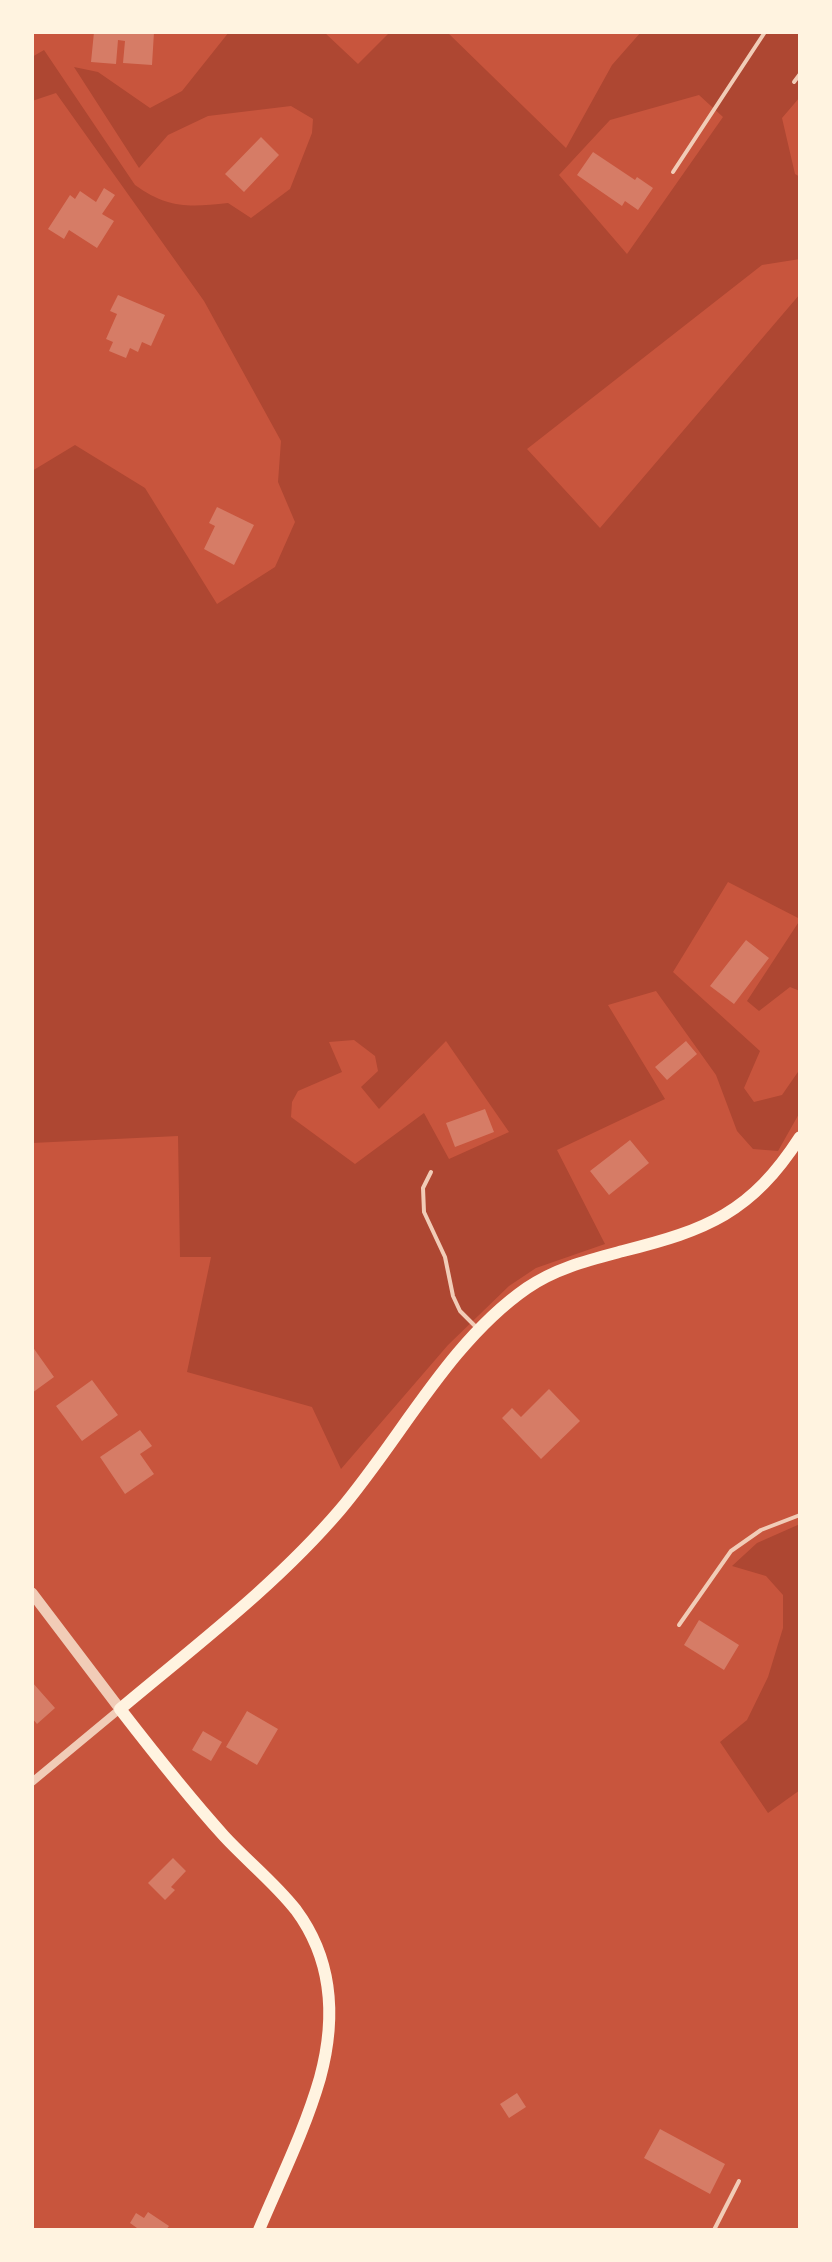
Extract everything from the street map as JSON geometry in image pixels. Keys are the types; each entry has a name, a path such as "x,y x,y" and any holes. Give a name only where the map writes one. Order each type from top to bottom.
{"main road":[{"path":"259,2230 320,2077 330,2004 325,1968 312,1934 295,1909 192,1800 120,1709 266,1585 318,1534 370,1474 440,1375 505,1305 554,1272 673,1238 720,1218 744,1203 765,1184 800,1137"}],"street":[{"path":"32,1593 120,1709 32,1782"}],"lane":[{"path":"673,172 765,32"},
{"path":"794,82 800,74"},
{"path":"431,1172 423,1188 424,1212 445,1257 453,1296 460,1311 480,1331"},
{"path":"679,1625 731,1551 761,1530 800,1515"},
{"path":"714,2230 739,2181"}],"shaded area":[{"path":"229,32 324,32 358,64 390,32 447,32 566,148 612,65 641,32 800,32 800,97 782,118 795,174 800,177 800,259 762,265 527,449 600,528 800,294 800,919 728,882 673,972 760,1051 744,1088 754,1102 782,1095 800,1069 800,1112 778,1151 753,1149 737,1131 716,1075 656,991 608,1005 665,1099 557,1150 605,1244 536,1268 509,1286 448,1345 341,1469 312,1407 187,1372 211,1257 180,1257 178,1136 32,1143 32,471 75,445 145,488 217,604 275,567 295,522 278,482 281,441 204,301 56,93 32,101 32,57 44,50 135,185 147,193 180,204 228,203 251,218 290,189 312,133 313,119 291,106 208,116 168,135 139,168 74,67 98,72 150,108 182,91","holes":["699,95 723,117 627,254 559,175 610,120","354,1040 375,1056 378,1071 361,1087 379,1109 446,1041 509,1132 449,1159 424,1113 355,1164 291,1117 292,1102 298,1091 342,1072 329,1042"]},
{"path":"800,920 800,991 790,987 759,1011 747,1001"},
{"path":"800,1524 800,1790 768,1813 720,1742 747,1720 768,1677 783,1628 783,1595 766,1576 732,1566 757,1543"}],"building":[{"path":"94,32 154,32 152,65 123,63 125,41 118,40 116,64 91,62"},
{"path":"261,137 279,155 244,192 225,174"},
{"path":"593,152 635,180 637,177 653,188 638,210 625,201 622,206 577,175"},
{"path":"104,188 115,195 102,214 114,221 97,248 69,230 64,239 48,229 70,195 75,199 80,191 96,202"},
{"path":"118,295 165,315 151,346 142,342 138,352 130,348 126,358 109,351 113,342 106,339 117,314 110,311"},
{"path":"217,507 254,525 234,565 204,549 215,526 209,523"},
{"path":"746,940 769,958 734,1004 710,986"},
{"path":"686,1041 697,1054 667,1080 655,1067"},
{"path":"485,1109 494,1132 455,1147 446,1123"},
{"path":"630,1140 649,1163 609,1195 590,1171"},
{"path":"32,1346 54,1377 32,1393"},
{"path":"92,1380 118,1415 82,1441 56,1406"},
{"path":"549,1389 580,1421 541,1459 502,1418 512,1408 521,1417"},
{"path":"140,1430 152,1446 140,1454 154,1474 125,1494 100,1457"},
{"path":"699,1620 739,1645 724,1670 684,1645"},
{"path":"32,1682 55,1708 37,1724 32,1718"},
{"path":"247,1711 278,1729 257,1765 226,1747"},
{"path":"203,1731 222,1742 211,1761 192,1750"},
{"path":"173,1858 186,1871 171,1887 175,1890 165,1900 148,1883"},
{"path":"517,2093 526,2107 509,2118 500,2104"},
{"path":"660,2129 725,2164 710,2194 644,2158"},
{"path":"148,2212 169,2226 166,2230 136,2230 130,2223 136,2213 144,2218"}]}
